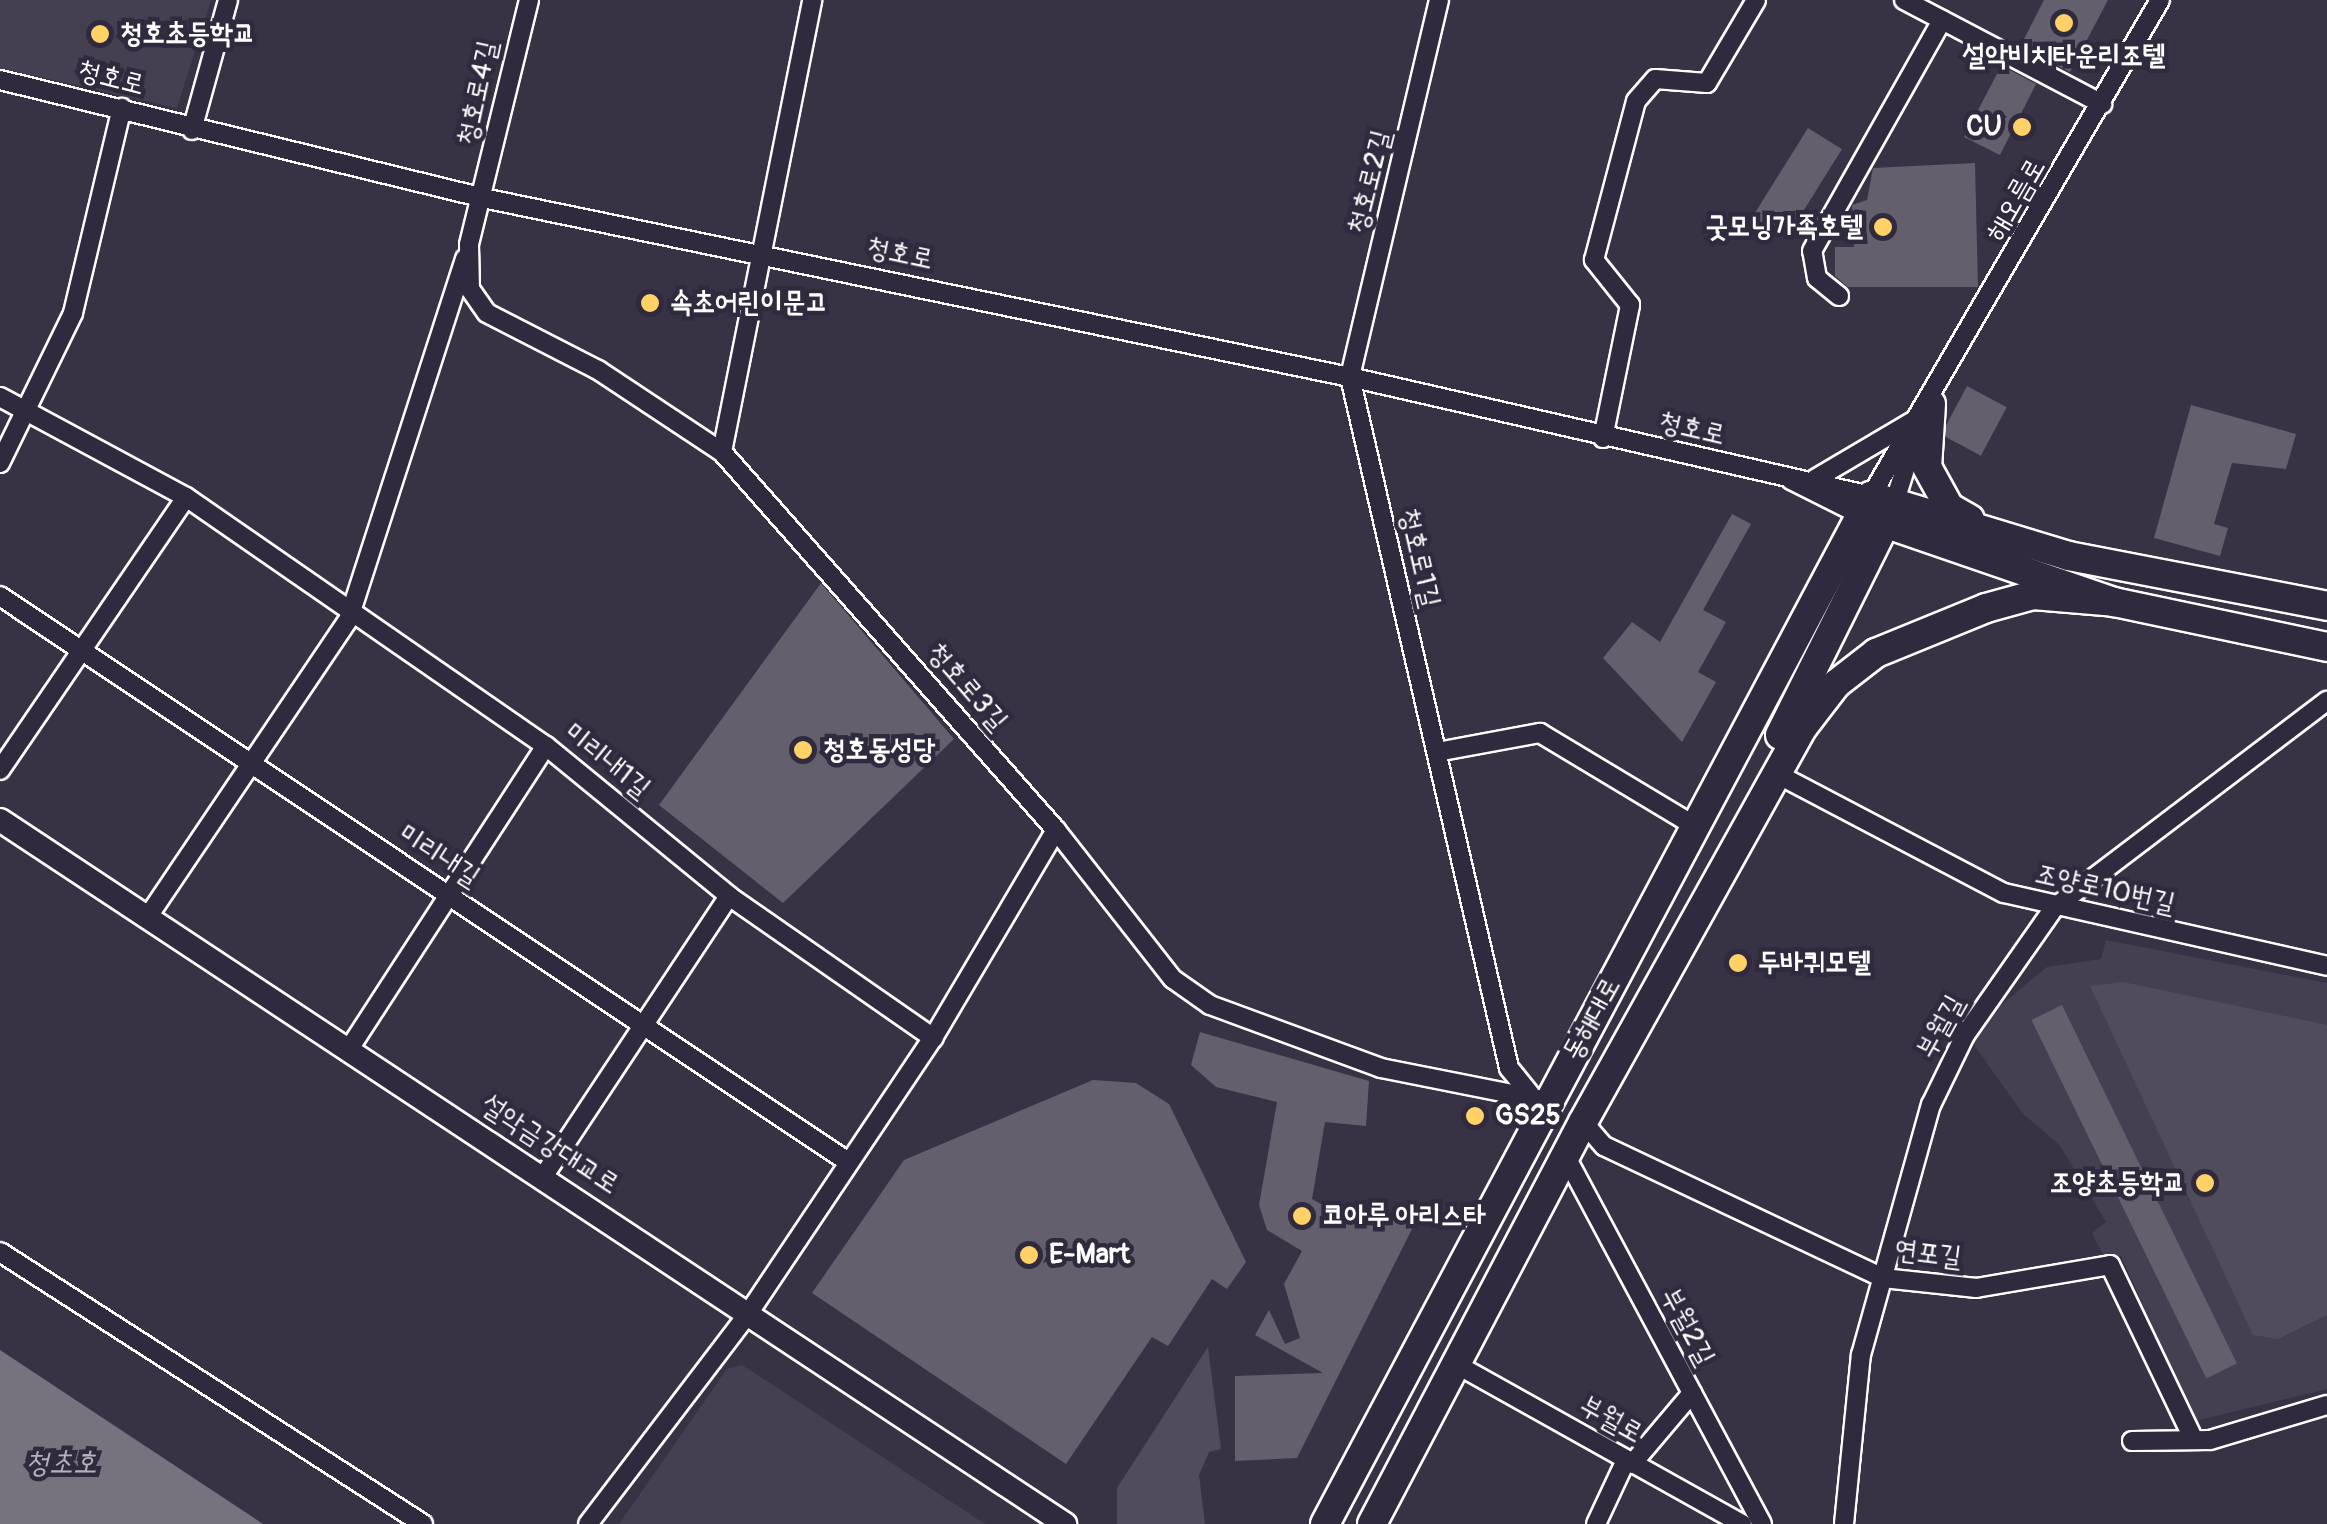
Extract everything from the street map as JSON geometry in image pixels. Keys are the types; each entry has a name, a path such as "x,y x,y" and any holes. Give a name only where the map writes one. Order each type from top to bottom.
{"main road":[{"path":"1924,415 1924,446 1939,494 1997,535"},
{"path":"1878,510 2327,606"},
{"name":"동해대로","path":"1878,510 2114,602"},
{"name":"동해대로","path":"1324,1524 1539,1097 1698,828 1878,510"},
{"name":"동해대로","path":"1719,878 1749,792 1878,510"},
{"name":"동해대로","path":"1372,1524 1564,1156 1777,774 1836,684 1876,653 2034,595 2114,602 2327,647"},
{"path":"1539,1097 1583,1122"}],"street":[{"path":"192,130 228,0"},
{"name":"청호로4길","path":"483,198 529,0"},
{"path":"722,452 812,0"},
{"name":"청호로2길","path":"1350,377 1439,0"},
{"path":"1603,438 1630,305 1594,260 1636,100 1654,80 1707,83 1756,0"},
{"path":"1904,0 2102,104"},
{"name":"해오름로","path":"1878,510 1924,415 2160,0"},
{"path":"1839,296 1817,278 1812,250 1942,20"},
{"name":"청호로","path":"0,80 122,108 192,130 483,198 1350,377 1790,480 1878,510"},
{"path":"0,463 31,414 72,313 122,108"},
{"name":"청호로3길","path":"483,198 469,245 470,289 487,313 598,370 722,452 1056,830 1173,979 1210,1005 1381,1068 1539,1097"},
{"path":"147,918 350,618 469,245"},
{"name":"청호로1길","path":"1350,377 1509,1068 1539,1097"},
{"name":"미리내1길","path":"0,397 186,498 350,618 546,746 729,896 932,1038"},
{"path":"1816,480 1924,415"},
{"name":"청호로","path":"1790,480 1816,480 1878,510"},
{"path":"0,770 186,498"},
{"name":"미리내길","path":"0,596 848,1162"},
{"name":"부월길","path":"1844,1524 1861,1356 1931,1104 1965,1035 2054,908 2327,702"},
{"path":"1437,752 1540,733 1698,828"},
{"path":"349,1049 546,746"},
{"name":"조양로10번길","path":"1777,774 2004,894 2327,966"},
{"name":"설악금강대교로","path":"0,820 750,1311 1065,1524"},
{"path":"588,1524 750,1311 932,1038 1056,830"},
{"path":"543,1177 729,896"},
{"name":"연포길","path":"1583,1122 1604,1146 1883,1278 1976,1288 2110,1265 2194,1440"},
{"name":"부월2길","path":"1564,1156 1762,1524"},
{"path":"0,1252 424,1524"},
{"name":"부월로","path":"1454,1363 1742,1524"},
{"path":"1596,1524 1629,1462 1692,1393"},
{"path":"2132,1441 2194,1440 2327,1404"}],"shaded area":[{"name":"청호초등학교","path":"0,0 211,0 177,108 0,68"},
{"name":"조양초등학교","path":"2106,940 2327,983 2327,1389 2195,1421 2121,1256 2105,1259 2092,1233 2106,1222 2059,1144 2023,1114 1972,1042 1979,1023 2047,967 2101,959"},
{"path":"2123,982 2327,1025 2327,1315 2278,1339 2253,1335 2090,986"},
{"path":"1208,1347 1221,1449 1209,1452 1199,1475 1205,1524 1117,1524 1117,1488"},
{"path":"742,1365 985,1524 619,1524 727,1369"}],"water":[{"name":"청초호","path":"0,1350 263,1524 0,1524"}],"building":[{"name":"설악비치타운리조텔","path":"2044,0 2108,0 2070,72 2020,47"},
{"path":"2008,69 2036,84 2000,155 1964,137 1998,72"},
{"path":"1808,128 1842,149 1785,240 1751,219"},
{"path":"1975,163 1978,287 1848,287 1835,276 1835,247 1854,247 1852,205 1867,200 1873,168"},
{"path":"1967,386 2007,407 1981,456 1941,435"},
{"path":"2191,405 2296,434 2286,469 2232,463 2214,524 2228,528 2220,556 2154,538"},
{"path":"1732,514 1751,524 1703,610 1726,622 1698,672 1716,682 1682,742 1603,658 1632,622 1660,642"},
{"path":"821,583 954,739 783,903 659,805"},
{"path":"2062,1005 2237,1364 2206,1379 2031,1020"},
{"path":"1200,1032 1369,1081 1366,1126 1325,1122 1312,1199 1361,1227 1374,1205 1413,1227 1297,1458 1235,1461 1235,1376 1323,1373 1255,1335 1269,1310 1285,1344 1300,1338 1284,1284 1302,1251 1267,1230 1259,1205 1277,1102 1216,1087 1191,1065"},
{"path":"1093,1080 1136,1083 1169,1104 1246,1262 1227,1289 1212,1279 1168,1346 1152,1337 1066,1464 812,1293 904,1160"}],"place":[{"name":"설악비치타운리조텔","path":"2064,23"},
{"name":"청호초등학교","path":"100,34"},
{"name":"CU","path":"2022,127"},
{"name":"굿모닝가족호텔","path":"1883,227"},
{"name":"속초어린이문고","path":"650,303"},
{"name":"청호동성당","path":"803,750"},
{"name":"두바퀴모텔","path":"1738,963"},
{"name":"GS25","path":"1475,1116"},
{"name":"조양초등학교","path":"2205,1183"},
{"name":"코아루 아리스타","path":"1302,1216"},
{"name":"E-Mart","path":"1029,1255"}]}
